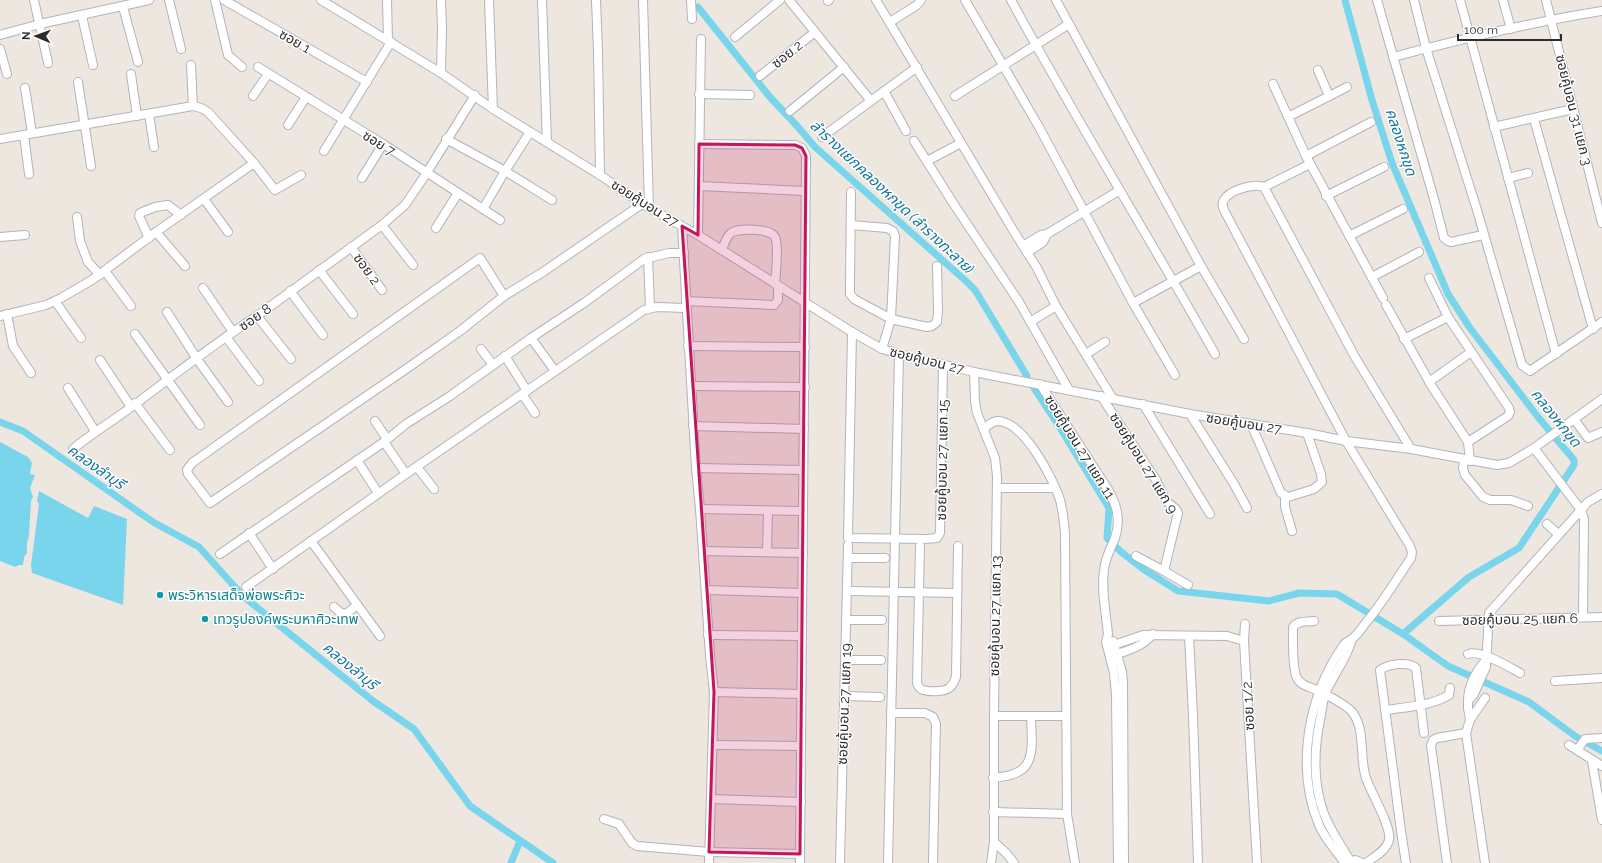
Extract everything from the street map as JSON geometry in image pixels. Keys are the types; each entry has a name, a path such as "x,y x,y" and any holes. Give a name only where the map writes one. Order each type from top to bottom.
{"street":[{"path":"34,0 48,63"},
{"path":"0,35 40,24 123,7 149,0"},
{"path":"169,0 181,49"},
{"path":"215,0 228,55 242,67"},
{"name":"ซอย 1","path":"224,0 367,82"},
{"name":"ซอยคู้บอน 27","path":"321,0 441,73 493,109 646,205 698,235 852,332 882,349 974,372 1190,414 1307,433 1346,441 1411,449 1497,466 1509,463 1534,448 1602,399"},
{"path":"336,0 336,9"},
{"path":"324,151 367,82 389,41 387,0"},
{"path":"441,0 441,73"},
{"path":"489,0 493,109"},
{"path":"542,0 547,142"},
{"path":"596,0 600,175"},
{"path":"504,296 480,258 192,463 187,470 188,474 210,503 409,367 460,331 504,296 646,205 643,0"},
{"path":"691,0 692,18"},
{"path":"735,37 780,0"},
{"path":"789,0 871,101"},
{"path":"876,0 1023,246 1056,306 1113,399"},
{"path":"890,22 917,5 921,0"},
{"path":"965,0 1039,127 1133,303 1175,375"},
{"path":"1011,0 1080,123 1174,280 1215,354"},
{"path":"1056,0 1201,266 1244,339"},
{"path":"1377,0 1444,238 1445,240 1451,242 1484,235"},
{"path":"1414,0 1426,48 1484,235 1522,366 1530,371 1602,322"},
{"path":"1460,0 1556,354"},
{"path":"1503,0 1511,29"},
{"name":"ซอยคู้บอน 31 แยก 3","path":"1546,0 1602,223"},
{"path":"123,7 138,62"},
{"path":"1393,58 1470,37 1551,19 1602,11"},
{"path":"82,16 93,65"},
{"path":"955,96 1069,24"},
{"name":"ซอย 2","path":"760,76 815,32"},
{"path":"698,235 701,39"},
{"path":"0,49 7,74"},
{"path":"190,65 193,106"},
{"name":"ซอย 7","path":"258,67 383,144 426,174 500,220"},
{"path":"790,111 844,67"},
{"path":"822,137 917,68"},
{"path":"1318,70 1329,96"},
{"path":"131,74 137,116"},
{"path":"253,96 268,74"},
{"path":"78,82 91,166"},
{"path":"1273,84 1326,196 1372,277 1404,339 1429,382 1468,442 1467,460 1463,468 1465,475 1483,497 1490,500 1511,500 1528,506"},
{"path":"1288,117 1347,87"},
{"path":"25,88 29,174"},
{"path":"884,91 906,131"},
{"path":"699,94 750,95"},
{"name":"ซอย 8","path":"73,449 351,248 382,225 405,205 426,174 474,95"},
{"path":"288,125 306,97"},
{"path":"0,139 193,106 208,112 275,190 301,175"},
{"path":"1494,127 1573,109"},
{"path":"149,114 154,147"},
{"path":"1534,119 1593,329"},
{"path":"1306,156 1371,122"},
{"path":"483,210 505,171 530,132"},
{"path":"446,139 505,171 552,200"},
{"path":"914,141 1030,322 1069,390"},
{"path":"927,161 961,143"},
{"path":"362,178 383,144"},
{"path":"604,820 619,824 632,843 636,846 800,859 803,553 802,470 805,347 804,191 806,156 802,148 795,145 699,144"},
{"path":"31,373 13,346 4,315 46,305 102,273 156,232 254,164"},
{"path":"1264,187 1310,164"},
{"path":"1326,196 1384,167"},
{"path":"1508,178 1528,173"},
{"path":"1362,863 1355,860 1348,862 1316,802 1315,775 1311,750 1322,693 1329,668 1344,644 1352,639 1373,614 1411,558 1412,552 1410,546 1346,441 1222,206 1224,199 1242,188 1259,184 1264,187 1355,357 1411,449"},
{"path":"699,186 804,191"},
{"path":"1023,246 1040,234 1047,234 1084,213 1120,190"},
{"path":"851,192 850,294 854,299 891,319 927,327 932,326 936,322 938,312 937,266"},
{"path":"436,228 458,193"},
{"path":"204,198 228,232"},
{"path":"149,238 139,216 140,213 155,207 168,205 181,215"},
{"path":"1349,236 1403,209"},
{"path":"77,217 80,241 88,262 102,273 131,306"},
{"path":"382,225 413,265"},
{"path":"851,225 887,228 893,231 895,244 891,319 882,349"},
{"path":"682,226 685,305 692,386 693,426 706,590 708,635 714,692 714,746 709,863"},
{"path":"246,587 378,493 644,310 650,307 685,305 770,305 777,303 777,243 775,236 771,232 764,230 734,232 728,237 722,250"},
{"path":"156,232 185,266"},
{"path":"1027,253 1043,242 1047,234"},
{"path":"0,237 25,235"},
{"name":"ซอย 2","path":"351,248 382,290"},
{"path":"1372,277 1419,252"},
{"path":"220,554 386,441 406,424 450,396 648,257 669,253 684,253"},
{"path":"648,257 650,307"},
{"path":"1133,303 1201,266"},
{"path":"319,270 353,314"},
{"path":"1429,278 1448,317 1510,408 1508,416 1468,442"},
{"path":"203,288 233,332"},
{"path":"290,291 323,335"},
{"path":"55,301 81,338"},
{"path":"1030,322 1056,306"},
{"path":"167,312 197,359 228,402"},
{"path":"257,316 291,358"},
{"path":"1404,339 1448,317"},
{"name":"ซอยคู้บอน 27 แยก 19","path":"840,863 848,591 852,332"},
{"path":"135,334 200,425"},
{"path":"226,337 260,381"},
{"path":"531,338 555,371"},
{"path":"1086,354 1105,342"},
{"path":"688,346 805,347"},
{"path":"481,349 493,366"},
{"path":"1429,382 1471,352"},
{"path":"888,863 899,354"},
{"path":"505,356 535,413"},
{"path":"100,360 133,405 170,450"},
{"name":"ซอยคู้บอน 27 แยก 15","path":"848,542 895,538 933,539 937,538 940,533 943,365"},
{"name":"ซอยคู้บอน 27 แยก 13","path":"974,372 977,413 995,458 997,488 993,778 994,842 991,863"},
{"name":"ซอยคู้บอน 27 แยก 11","path":"1040,384 1114,499 1117,508 1118,519 1115,536 1107,554 1104,569 1107,631 1113,639 1111,646"},
{"path":"692,386 804,387"},
{"path":"68,388 96,431"},
{"name":"ซอยคู้บอน 27 แยก 9","path":"1101,396 1156,480 1166,501 1176,509 1178,513 1164,571"},
{"path":"1143,404 1210,514"},
{"path":"1190,414 1234,484 1247,508"},
{"path":"1574,419 1588,438 1602,432"},
{"path":"984,429 990,423 996,421 1006,423 1016,429 1029,443 1047,471 1055,488 1063,516 1065,533 1065,716 1067,814 1074,863"},
{"path":"375,422 406,474"},
{"path":"1250,424 1281,493 1285,496 1292,496 1314,489 1322,482 1321,474 1307,433"},
{"path":"693,426 804,429"},
{"path":"1534,448 1581,510 1584,519 1583,617"},
{"path":"357,460 378,493"},
{"path":"417,467 434,489"},
{"path":"696,468 802,470"},
{"path":"997,488 1055,488"},
{"path":"1470,720 1468,702 1485,662 1489,613 1588,502 1602,494"},
{"path":"1285,496 1285,508 1292,531"},
{"path":"700,509 803,511"},
{"path":"767,552 768,511"},
{"path":"1547,524 1558,534"},
{"path":"249,534 273,568"},
{"path":"311,541 380,636"},
{"path":"920,546 917,683 919,688 923,690 939,691 948,689 953,684 956,677 958,546"},
{"path":"703,551 803,553"},
{"path":"1136,556 1188,585"},
{"path":"848,558 885,558"},
{"path":"706,590 802,594"},
{"path":"848,591 957,593"},
{"path":"334,607 341,613 346,614 357,605"},
{"name":"ซอยคู้บอน 25 แยก 6","path":"1439,621 1602,617"},
{"path":"847,620 882,620"},
{"path":"1314,621 1300,622 1295,624 1293,627 1294,664 1297,678 1302,684 1322,693 1352,712 1360,727 1365,775 1370,792 1387,823 1389,832 1388,843 1379,854 1366,863"},
{"name":"ซอย 1/2","path":"1245,624 1244,641 1257,863"},
{"path":"1124,863 1122,672 1111,646 1143,635 1153,634 1226,636 1244,641"},
{"path":"1114,655 1138,647 1146,642 1153,634"},
{"path":"708,635 802,636"},
{"path":"1189,636 1198,863"},
{"path":"1468,654 1471,653 1485,662 1520,673"},
{"path":"1114,655 1116,689 1118,863"},
{"path":"846,660 881,660"},
{"path":"1406,863 1400,831 1380,670 1387,665 1408,664 1413,665 1416,668 1424,734"},
{"path":"1555,681 1602,678"},
{"path":"1385,710 1442,700 1449,695 1450,688"},
{"path":"714,692 801,694"},
{"path":"845,696 880,697"},
{"path":"1485,698 1470,720 1466,733 1486,863"},
{"path":"891,713 925,713 933,717 936,724 933,863"},
{"path":"994,716 1065,716"},
{"path":"993,778 1011,775 1020,771 1027,765 1030,757 1032,716"},
{"path":"1447,863 1430,746 1433,740 1437,738 1466,733"},
{"path":"1569,745 1581,745 1602,738"},
{"path":"1581,745 1592,761 1602,820"},
{"path":"714,746 800,746"},
{"path":"1592,761 1602,766"},
{"path":"711,800 800,802"},
{"path":"993,812 1067,814"},
{"path":"994,842 1014,863"}],"highlighted area":[{"path":"699,144 795,145 802,148 806,156 800,854 709,852 714,692 682,226 698,235"}],"water":[{"path":"0,442 28,457 32,463 30,474 35,475 30,488 33,497 31,501 27,553 24,557 23,565 15,567 0,561"},
{"path":"39,491 88,518 94,506 127,519 123,605 32,573 31,565 39,504 37,501"}],"waterway":[{"name":"คลองหกขุด","path":"1345,0 1372,100 1392,163 1448,294 1470,328 1538,417 1574,460 1574,465 1519,548 1469,577 1403,634 1448,666 1529,702 1575,736 1602,751"},
{"name":"ลำรางแยกคลองหกขุด (ลำรางทะลาย)","path":"698,7 769,96 815,147 975,290 1027,376"},
{"name":"ลำรางแยกคลองหกขุด (ลำรางทะลาย)","path":"1034,388 1109,508 1107,538 1120,551 1143,569 1178,591 1269,601 1299,593 1337,594 1403,634"},
{"name":"คลองลำบุรี","path":"0,422 23,431 153,522 199,547 243,596 373,701 414,729 470,806 553,863"},
{"path":"511,863 520,841"}],"place":[{"name":"พระวิหารเสด็จพ่อพระศิวะ","path":"160,595"},
{"name":"เทวรูปองค์พระมหาศิวะเทพ","path":"205,619"}]}
